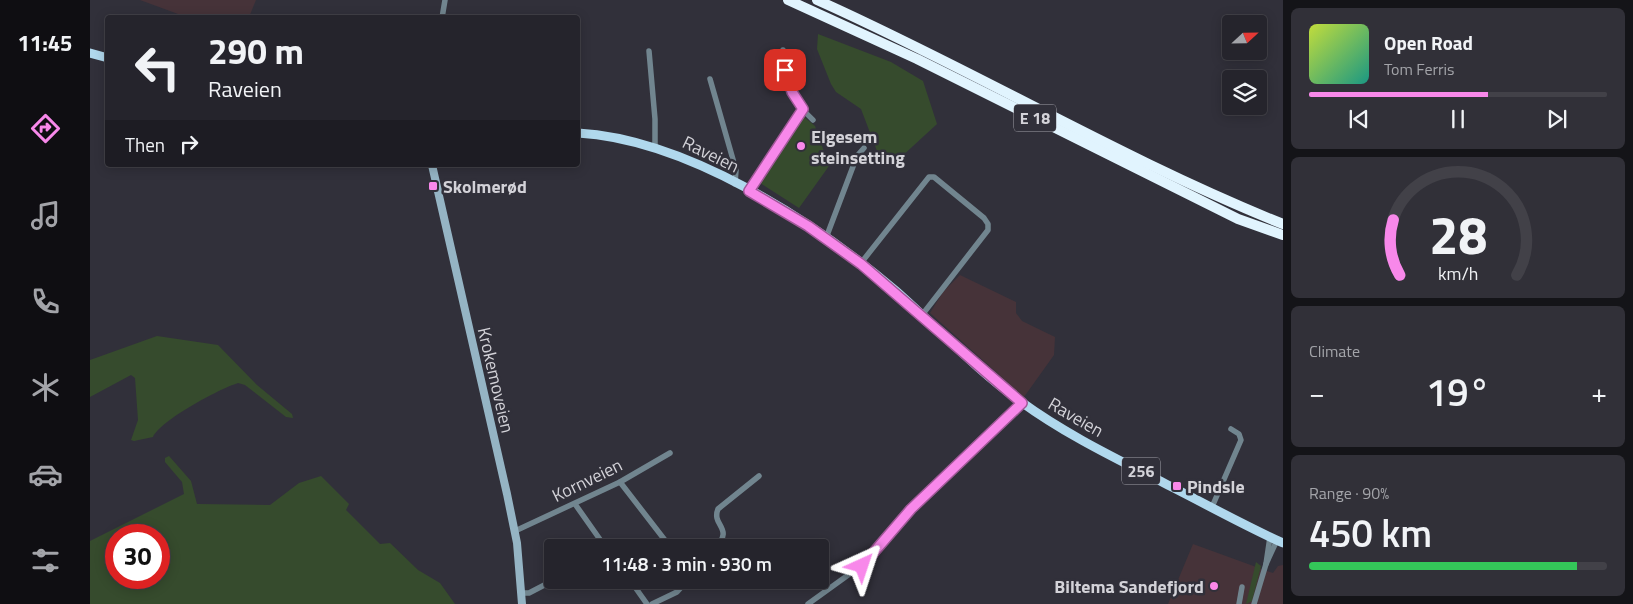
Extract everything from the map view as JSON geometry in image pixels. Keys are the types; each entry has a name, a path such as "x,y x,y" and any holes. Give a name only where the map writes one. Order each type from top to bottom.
{"highway":[{"name":"E 18","path":"788,0 917,59 1238,219 1283,235"},
{"name":"E 18","path":"817,0 918,47 1155,168 1283,224"}],"main road":[{"path":"90,53 105,57"},
{"name":"Raveien","path":"580,133 612,136 655,146 683,157 749,191 826,238 861,264 1022,403 1080,439 1276,540"},
{"name":"Krokemoveien","path":"432,167 514,531 522,604"}],"street":[{"path":"442,15 445,0"},
{"path":"783,50 789,85 803,109 813,120"},
{"path":"649,51 656,118 655,146"},
{"path":"710,79 736,170 735,184"},
{"path":"749,191 803,109"},
{"path":"826,238 856,156 864,148"},
{"path":"861,264 929,177 934,177 984,218 988,224 988,230 922,315"},
{"path":"808,604 862,566 911,509 1022,403"},
{"path":"1212,507 1242,440 1239,434 1231,429"},
{"name":"Kornveien","path":"514,531 620,482 670,452"},
{"path":"723,539 724,534 716,517 718,509 759,476"},
{"path":"620,482 664,539"},
{"path":"575,504 600,539"},
{"path":"1254,604 1266,564 1276,540"},
{"path":"522,593 529,593 544,585"},
{"path":"1239,604 1242,587"},
{"path":"636,589 647,604"},
{"path":"652,604 679,589"}],"shaded area":[{"path":"140,0 256,0 250,15 181,15"},
{"path":"960,275 1016,302 1016,313 1022,321 1055,337 1054,355 1024,397 930,313 943,292"},
{"name":"Pindsle","path":"1193,544 1273,573 1278,566 1283,565 1283,604 1168,604"}],"green space":[{"path":"818,34 891,62 923,81 937,124 900,158 877,151 861,109 836,92 831,84 817,49"},
{"name":"Elgesem steinsetting","path":"803,116 815,126 829,166 799,208 757,181"},
{"path":"157,336 218,345 257,385 292,414 293,418 286,417 245,385 238,383 205,398 178,414 158,430 153,437 131,440 138,420 135,378 131,375 90,397 90,360"},
{"path":"169,456 191,481 197,504 270,505 299,483 321,476 349,504 346,510 380,544 390,543 418,570 440,583 455,604 90,604 90,541 105,534 105,589 170,589 170,524 124,524 184,494 182,482 165,462 165,458"},
{"path":"1256,562 1261,566 1252,601 1246,604"}],"place":[{"name":"Elgesem steinsetting","path":"801,146"},
{"name":"Skolmerød","path":"433,186"},
{"name":"Pindsle","path":"1177,486"},
{"name":"Biltema Sandefjord","path":"1214,586"}],"route":[{"path":"785,70 792,92 803,109 749,191 808,226 842,249 903,298 1022,403 911,509 862,566"}]}
